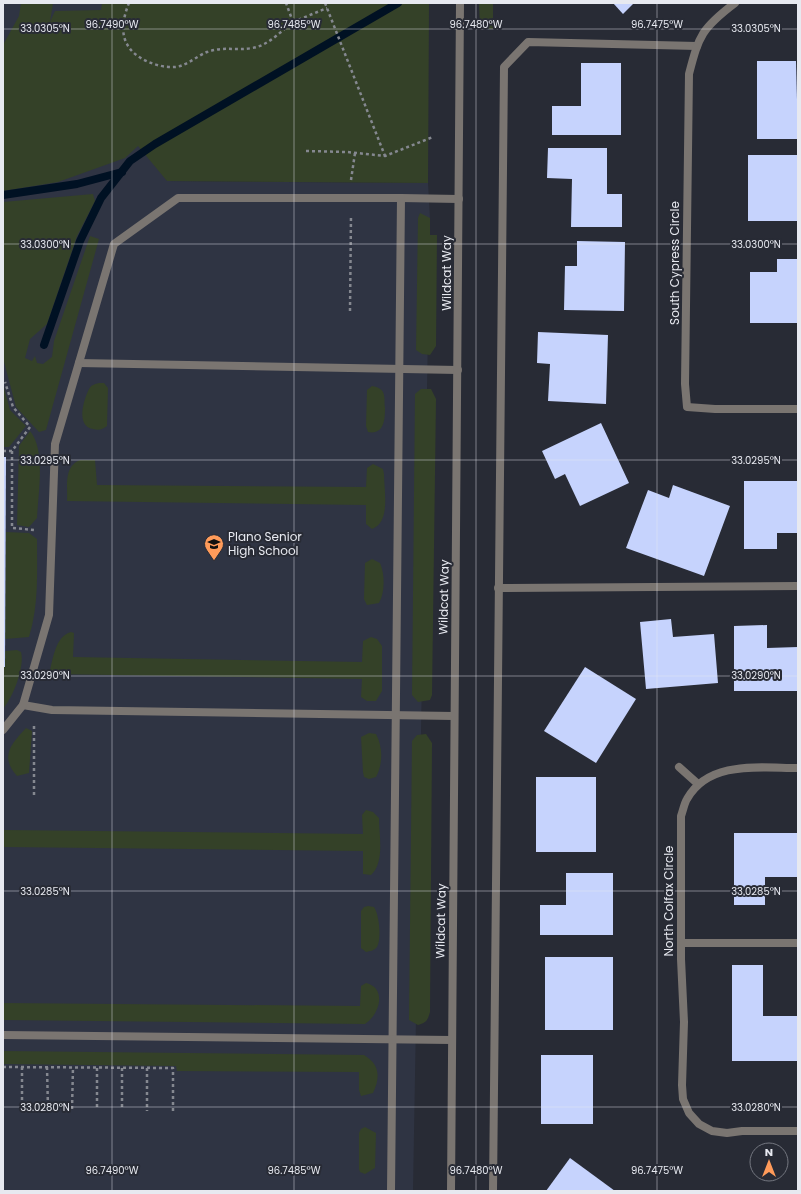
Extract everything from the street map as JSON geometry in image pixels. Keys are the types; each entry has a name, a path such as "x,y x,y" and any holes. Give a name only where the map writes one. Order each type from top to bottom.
{"street":[{"name":"Wildcat Way","path":"451,1191 460,3"},
{"name":"South Cypress Circle","path":"735,3 718,16 703,32 696,46 689,74 685,384 687,407 715,409 798,409"},
{"path":"493,1191 504,67 528,42 696,46"},
{"path":"5,728 23,705 49,615 55,444 114,244 178,198 459,199"},
{"path":"391,1191 401,198"},
{"path":"79,363 458,370"},
{"path":"498,588 798,586"},
{"path":"23,705 52,710 454,716"},
{"path":"679,767 698,784"},
{"name":"North Colfax Circle","path":"798,768 732,769 714,774 698,784 687,799 680,816 681,943 684,1022 683,1099 689,1113 699,1124 712,1131 727,1134 742,1131 798,1131"},
{"path":"681,943 798,943"},
{"path":"3,1035 452,1040"}],"path":[{"path":"129,3 125,13 124,28 127,45 141,58 157,66 175,68 206,52 224,48 252,48 266,43 293,22 327,8"},
{"path":"286,3 293,22"},
{"path":"325,3 386,156"},
{"path":"306,151 386,156 433,137"},
{"path":"350,311 351,198 355,153"},
{"path":"5,382 13,407 30,427 12,451 12,528 36,530"},
{"path":"3,451 12,451"},
{"path":"5,728 34,722 34,795"},
{"path":"3,1067 173,1068 173,1111"},
{"path":"22,1067 22,1108"},
{"path":"47,1068 48,1109"},
{"path":"72,1109 73,1068"},
{"path":"97,1068 97,1110"},
{"path":"122,1068 122,1110"},
{"path":"147,1068 147,1111"}],"shaded area":[{"name":"Plano Senior High School","path":"3,3 106,3 167,181 428,183 430,218 413,1191 3,1191"}],"green space":[{"path":"21,3 53,3 50,22 55,11 101,10 102,3 429,3 428,183 167,181 138,146 125,158 58,182 3,191 3,45 19,16"},
{"path":"479,3 493,3 493,29 480,29"},
{"path":"93,194 95,201 77,236 47,324 30,339 25,358 32,361 35,356 37,363 43,364 52,357 54,341 90,236 99,239 46,430 39,432 16,407 3,358 3,202"},
{"path":"420,213 430,218 430,235 437,235 436,346 430,355 422,354 416,350 418,218"},
{"path":"104,383 108,388 107,426 97,430 88,427 84,423 82,412 89,389 95,384"},
{"path":"3,384 10,410 26,426 9,447 3,447"},
{"path":"372,386 383,391 385,417 380,429 373,432 368,432 366,426 367,390"},
{"path":"421,389 431,389 436,399 432,695 430,700 418,702 412,695 415,394"},
{"path":"30,431 35,439 38,449 40,473 37,518 29,527 17,525 19,446"},
{"path":"80,460 95,460 97,485 366,487 367,468 373,464 383,469 385,497 384,513 382,520 372,529 366,524 366,505 67,501 69,472 71,467"},
{"path":"6,532 29,533 37,539 36,601 29,637 5,639"},
{"path":"372,559 380,563 382,567 384,583 379,603 367,605 364,599 365,563"},
{"path":"71,632 74,633 73,657 362,662 363,641 371,637 377,639 382,646 382,691 376,701 367,701 361,697 362,679 49,674 58,643 61,638"},
{"path":"17,650 21,652 22,658 20,673 11,697 3,709 3,667 5,667 5,651"},
{"path":"26,728 32,731 29,773 17,776 9,763 9,751 15,740"},
{"path":"369,733 376,734 380,744 381,761 376,777 369,779 364,777 363,772 361,737"},
{"path":"426,734 432,743 430,1012 426,1021 418,1025 409,1020 412,741 417,735"},
{"path":"366,810 373,812 379,818 380,856 375,870 371,875 363,874 363,851 3,847 3,830 363,834 362,815"},
{"path":"364,907 374,907 376,910 379,927 379,943 372,951 366,952 361,948 361,911"},
{"path":"366,983 373,986 377,990 379,1002 374,1014 365,1024 3,1020 3,1003 360,1006 361,986"},
{"path":"3,1051 364,1055 376,1066 378,1076 373,1093 361,1096 359,1090 359,1072 177,1071 176,1066 3,1064"},
{"path":"365,1127 376,1133 375,1168 365,1174 360,1172 359,1169 359,1133 361,1129"}],"building":[{"path":"613,3 634,3 623,14"},
{"path":"757,61 796,61 798,139 757,139"},
{"path":"581,63 621,63 621,135 552,135 552,106 581,106"},
{"path":"548,148 607,148 607,194 622,194 622,227 571,227 572,179 547,178"},
{"path":"748,155 798,155 798,221 748,221"},
{"path":"577,241 625,242 624,311 564,310 565,266 577,266"},
{"path":"777,259 798,259 798,323 750,323 750,272 777,272"},
{"path":"538,332 608,335 606,404 548,401 550,364 537,363"},
{"path":"601,423 629,483 580,506 565,474 555,479 542,451"},
{"path":"3,457 6,457 5,667 3,667"},
{"path":"744,481 798,481 798,533 777,533 777,549 744,549"},
{"path":"673,485 730,506 704,576 626,548 648,490 669,498"},
{"path":"671,619 673,637 714,634 718,683 646,689 640,622"},
{"path":"767,625 767,648 798,647 798,691 734,691 734,626"},
{"path":"585,667 636,699 596,763 544,731"},
{"path":"536,777 596,777 596,852 536,852"},
{"path":"734,833 798,833 798,877 765,877 765,905 734,905"},
{"path":"566,873 613,873 613,935 540,935 540,905 566,905"},
{"path":"545,957 613,957 613,1030 545,1030"},
{"path":"732,965 763,965 763,1016 798,1016 798,1061 732,1061"},
{"path":"541,1055 593,1055 593,1124 541,1124"},
{"path":"570,1158 615,1191 546,1191"}],"waterway":[{"path":"44,345 80,241 101,198 130,161 155,144 398,3"},
{"path":"3,195 77,184 122,172"}],"place":[{"name":"Plano Senior High School","path":"214,561"}]}
